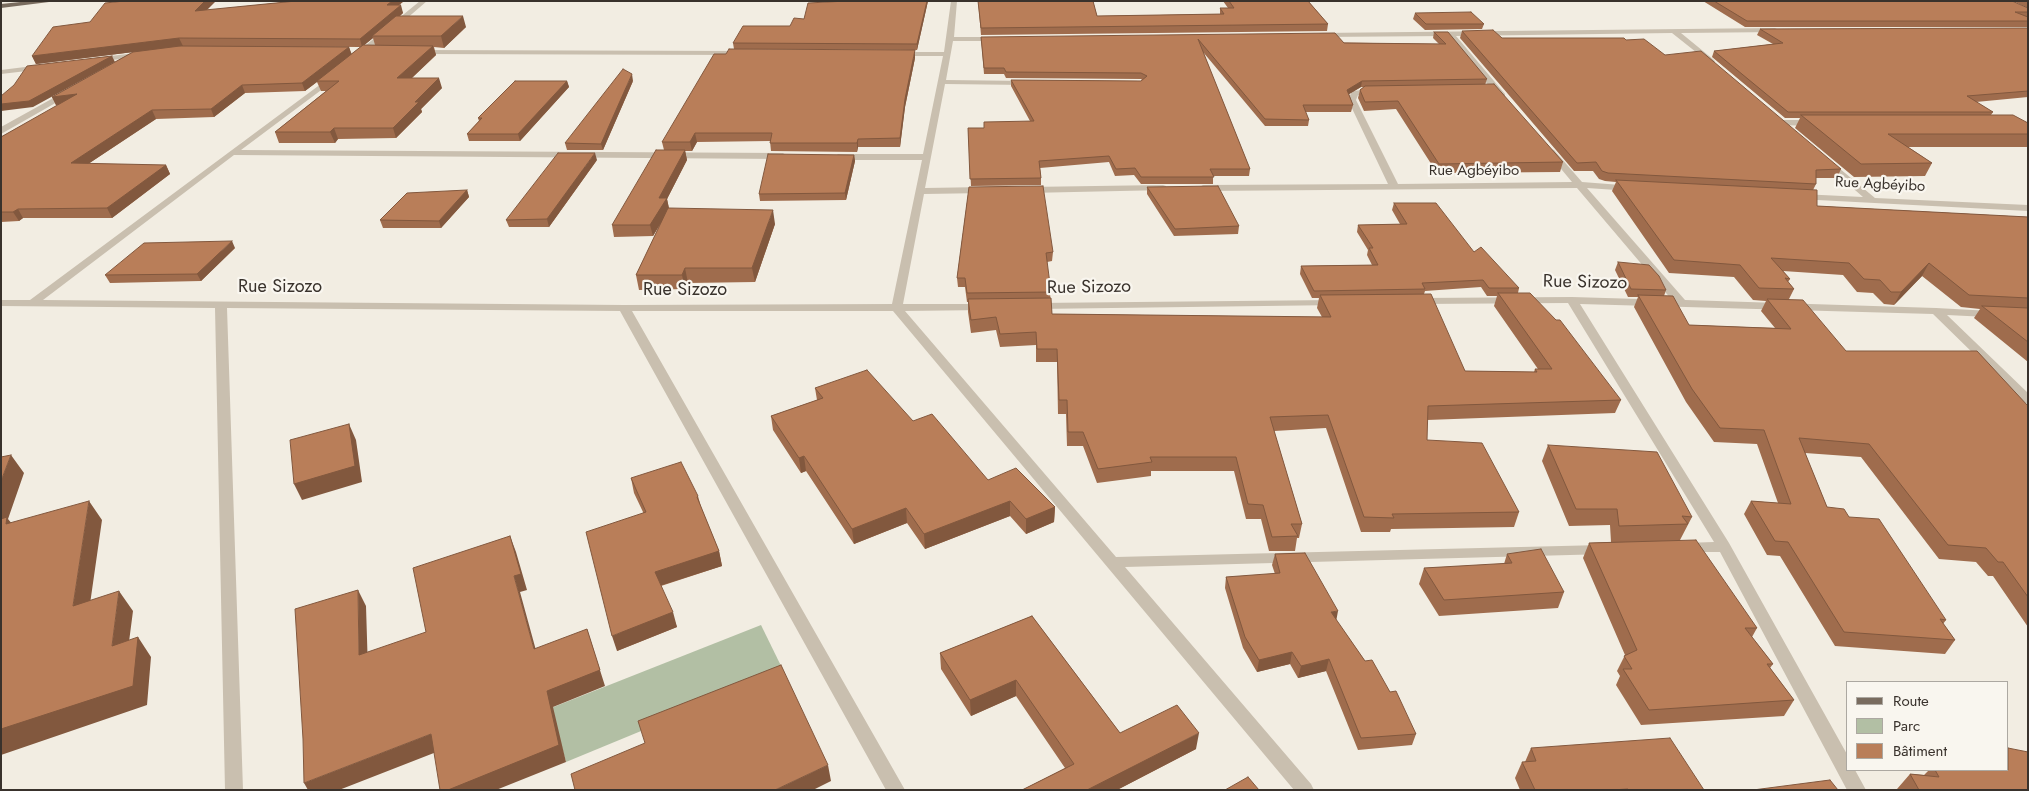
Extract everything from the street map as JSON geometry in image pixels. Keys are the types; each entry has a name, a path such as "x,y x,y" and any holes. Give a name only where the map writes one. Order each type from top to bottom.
{"main road":[{"path":"1,6 54,1"}],"street":[{"path":"351,62 424,1"},
{"path":"954,1 950,39 897,308 1305,790"},
{"path":"1310,35 1784,30"},
{"path":"1674,31 1722,71"},
{"path":"1450,33 1508,103"},
{"path":"950,39 1007,38"},
{"path":"347,51 374,51"},
{"path":"412,52 747,53"},
{"path":"84,61 144,53 115,68"},
{"path":"895,54 947,54"},
{"path":"1,72 48,66"},
{"path":"35,301 235,153 338,73"},
{"path":"942,82 1032,82"},
{"path":"1485,89 1495,89"},
{"path":"1,131 74,90"},
{"path":"1388,90 1361,91 1355,93 1352,100 1394,186"},
{"path":"1798,136 1779,120 1822,123"},
{"path":"1544,144 1682,304"},
{"path":"235,153 789,156"},
{"path":"1820,155 1872,200"},
{"path":"828,157 927,158"},
{"name":"Rue Agbéyibo","path":"1193,188 1579,185 1638,188"},
{"path":"1018,190 1174,188"},
{"path":"920,191 998,190"},
{"name":"Rue Agbéyibo","path":"1794,196 2028,208"},
{"path":"1572,300 1724,547 1846,770"},
{"name":"Rue Sizozo","path":"1402,302 1572,300 1936,311 2028,316"},
{"name":"Rue Sizozo","path":"1,303 35,301 221,305 624,308 995,307"},
{"name":"Rue Sizozo","path":"1024,306 1352,302"},
{"path":"221,305 234,790"},
{"path":"624,308 896,790"},
{"path":"1936,311 2028,400"},
{"path":"1665,548 1724,547"},
{"path":"1112,562 1616,549"},
{"path":"1847,771 1857,790"}],"green space":[{"path":"761,625 784,672 566,762 551,708"}],"building":[{"path":"125,1 205,1 195,11 296,1 392,1 387,5 401,5 360,39 179,38 32,56 53,27 90,22 105,3"},
{"path":"927,1 917,44 733,43 743,26 790,26 794,18 804,19 808,3"},
{"path":"978,1 1093,1 1097,16 1224,14 1220,8 1234,8 1229,1 1308,1 1328,24 981,28"},
{"path":"1714,1 2012,1 2028,8 2028,12 2015,12 2028,17 2028,21 1747,21"},
{"path":"1471,12 1484,24 1426,24 1415,13"},
{"path":"396,16 463,16 441,36 372,36"},
{"path":"2028,28 2028,91 1967,96 1993,112 1788,112 1714,51 1783,43 1760,29"},
{"path":"1493,30 1502,38 1644,39 1665,55 1701,51 1841,169 1816,170 1816,184 1608,173 1602,171 1596,162 1577,163 1462,31"},
{"path":"1434,32 1448,32 1487,79 1362,81 1347,90 1353,105 1303,105 1309,120 1265,119 1198,39 1250,169 1210,169 1214,177 1141,177 1135,168 1116,169 1109,156 1039,161 1041,178 970,179 968,128 984,128 984,122 1034,121 1011,80 1141,81 1147,76 1141,73 1006,72 1004,68 984,68 981,37 1335,33 1344,43 1446,44"},
{"path":"363,45 433,46 397,78 439,78 415,102 419,102 393,128 334,128 330,132 275,132 339,81 317,81"},
{"path":"180,46 349,47 302,83 242,85 211,109 152,110 71,163 166,165 107,208 18,209 13,212 1,212 1,137 77,94 52,97 133,52"},
{"path":"729,49 915,50 905,99 900,138 858,139 857,143 770,143 772,133 695,133 690,142 662,142 714,54 726,54"},
{"path":"112,56 29,101 1,104 1,96 14,85 27,66"},
{"path":"623,69 632,74 601,144 565,143"},
{"path":"515,81 567,81 518,134 467,134 482,118 478,118"},
{"path":"1494,84 1563,162 1439,164 1398,101 1365,102 1360,90 1365,86"},
{"path":"1801,115 2013,115 2028,123 2028,134 1888,134 1932,163 1861,164"},
{"path":"656,150 685,150 659,198 667,198 650,225 612,225"},
{"path":"558,153 595,153 547,219 506,220"},
{"path":"768,154 854,155 845,193 759,194"},
{"path":"1616,180 1817,190 1817,206 2028,217 2028,298 1969,295 1929,263 1901,292 1891,292 1880,280 1864,279 1849,263 1771,258 1790,279 1785,278 1794,289 1759,288 1740,265 1674,260"},
{"path":"1043,186 1053,252 1046,253 1051,292 967,293 965,278 957,278 969,187"},
{"path":"1218,186 1239,226 1175,229 1147,187"},
{"path":"467,190 439,221 380,220 407,193"},
{"path":"1394,203 1436,203 1474,252 1481,247 1519,288 1489,288 1483,280 1422,283 1425,289 1314,291 1301,266 1378,265 1369,248 1373,248 1358,225 1407,224"},
{"path":"668,208 773,210 752,268 685,268 682,275 636,275"},
{"path":"232,241 197,274 105,275 144,243"},
{"path":"1618,262 1649,265 1659,276 1666,290 1631,289"},
{"path":"1498,293 1530,293 1556,320 1560,320 1621,400 1428,406 1427,440 1482,443 1519,512 1392,514 1394,518 1364,517 1328,415 1270,417 1302,524 1291,524 1298,536 1272,537 1263,505 1248,504 1236,457 1150,457 1152,462 1098,469 1083,432 1068,432 1067,400 1059,400 1057,349 1037,349 1036,332 1000,334 996,317 971,320 968,299 1051,298 1052,314 1331,317 1320,295 1431,294 1465,371 1537,372 1535,369 1552,369"},
{"path":"1638,295 1673,296 1689,325 1791,329 1767,299 1803,300 1846,351 1977,351 2028,406 2028,597 2003,562 1998,562 1986,548 1948,545 1869,444 1799,438 1827,507 1844,509 1849,517 1879,519 1946,620 1940,619 1955,640 1844,632 1788,542 1775,541 1751,501 1791,504 1764,430 1720,428 1692,389"},
{"path":"1982,306 2028,308 2028,342"},
{"path":"867,370 913,421 932,414 988,480 1016,468 1055,507 1026,519 1010,501 924,534 906,508 852,529 804,456 799,458 771,416 823,398 815,388"},
{"path":"349,424 355,466 294,484 290,440"},
{"path":"1548,445 1657,452 1692,517 1682,516 1688,524 1619,526 1617,509 1576,509"},
{"path":"11,455 1,481 1,457"},
{"path":"681,462 698,496 719,551 655,572 673,612 612,636 586,532 646,512 631,478"},
{"path":"89,501 73,606 119,591 112,646 138,637 133,686 1,729 1,519 7,517 6,524"},
{"path":"510,536 521,574 514,576 534,649 587,629 600,670 547,691 559,745 448,790 440,790 431,734 304,783 295,609 358,590 359,655 426,632 413,568"},
{"path":"1696,540 1757,628 1745,628 1773,664 1767,664 1794,700 1649,710 1623,669 1632,669 1624,656 1637,650 1589,543"},
{"path":"1541,549 1564,592 1444,600 1424,568 1512,563 1507,554"},
{"path":"1305,553 1338,611 1331,612 1365,661 1372,660 1390,692 1396,691 1416,734 1361,738 1329,659 1301,666 1292,652 1259,660 1245,637 1226,577 1280,573 1275,554"},
{"path":"1032,616 1120,733 1177,705 1199,733 1087,790 1022,790 1074,764 1016,680 970,700 940,653"},
{"path":"781,665 828,765 775,790 575,790 571,774 645,743 638,721"},
{"path":"1670,738 1704,790 1535,790 1522,762 1536,761 1531,748"},
{"path":"2009,748 2028,752 2028,790 1919,790 1910,774 1939,777 1936,771 2009,771"},
{"path":"1248,777 1259,790 1225,790"},
{"path":"1830,780 1838,790 1753,790"}]}
